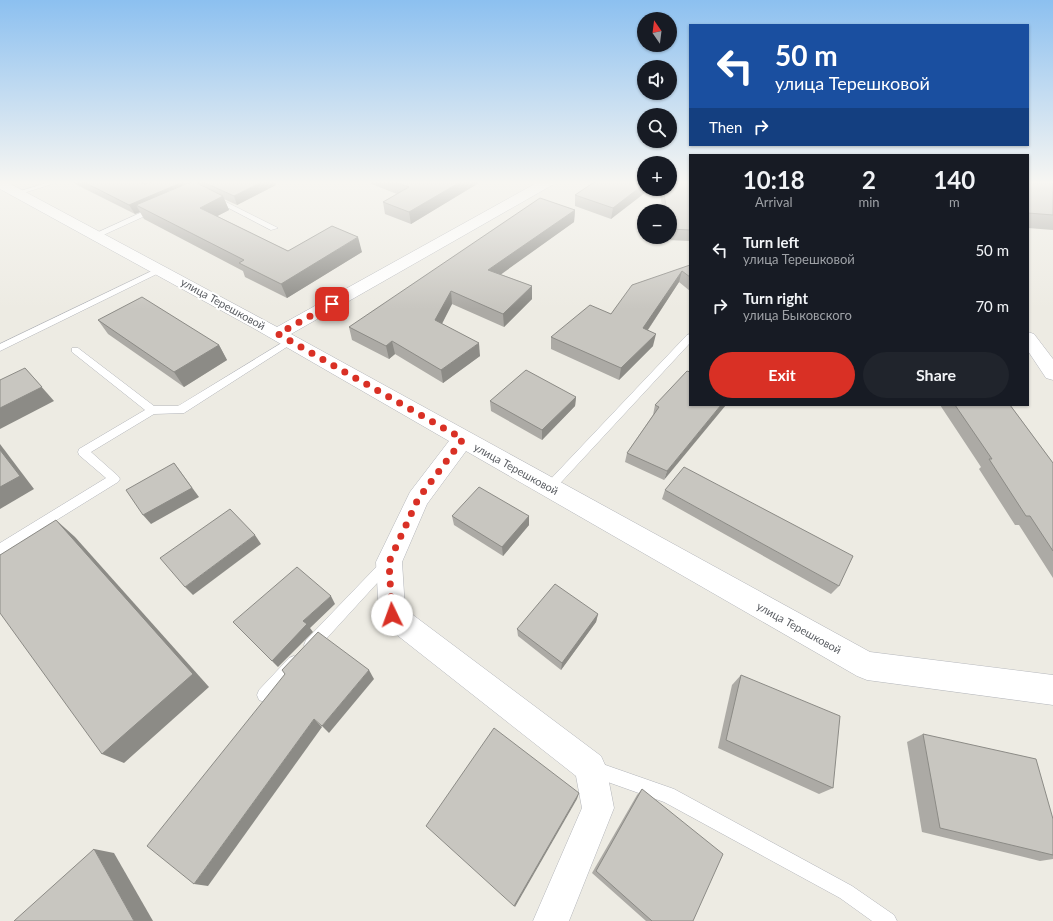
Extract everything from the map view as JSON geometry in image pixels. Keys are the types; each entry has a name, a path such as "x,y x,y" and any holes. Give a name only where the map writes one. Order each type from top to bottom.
{"street":[{"name":"улица Терешковой","path":"75,224 284,338 866,666 1053,690"},
{"path":"284,338 475,224"},
{"path":"1029,339 1053,373"},
{"path":"463,439 418,499 389,562 392,615 590,767 598,808 551,921"}],"lane":[{"path":"96,235 121,224"},
{"path":"266,224 274,228"},
{"path":"0,348 161,270"},
{"path":"0,550 114,478 83,452 152,410 180,410 284,338"},
{"path":"549,488 689,338"},
{"path":"75,350 152,410"},
{"path":"264,696 389,562"},
{"path":"590,767 668,794 846,892 888,921"}],"building":[{"path":"173,224 233,224 288,251 332,226 358,237 281,284 239,263 244,260"},
{"path":"502,224 555,224 488,270 532,286 503,314 451,291 435,320 479,343 441,370 392,341 386,346 349,327"},
{"path":"677,224 689,224 689,230 677,229"},
{"path":"689,265 689,276 682,271 643,328 656,334 621,368 551,337 590,305 611,314 632,285"},
{"path":"142,297 219,345 174,372 98,320"},
{"path":"25,368 42,387 0,408 0,380"},
{"path":"526,370 576,397 542,430 490,401"},
{"path":"687,371 689,372 689,406 720,406 667,471 627,453 659,407 655,405"},
{"path":"956,406 1011,406 1053,463 1053,551 1030,516 1026,516 989,459 992,459"},
{"path":"0,450 20,476 0,487"},
{"path":"174,463 192,488 143,515 126,490"},
{"path":"684,467 853,556 839,586 665,490"},
{"path":"479,487 529,516 502,547 452,516"},
{"path":"230,509 255,535 185,587 160,558"},
{"path":"56,520 193,674 102,754 0,613 0,555"},
{"path":"297,567 331,596 303,621 307,624 272,661 233,622"},
{"path":"555,584 598,614 562,663 517,629"},
{"path":"318,632 369,670 322,726 314,719 194,884 147,846 285,674 282,670"},
{"path":"741,675 840,716 833,788 726,740"},
{"path":"494,728 579,793 514,906 426,826"},
{"path":"923,734 1036,759 1053,819 1053,855 940,828"},
{"path":"642,789 723,854 693,921 652,921 596,871"},
{"path":"94,849 134,921 14,921"}],"route":[{"path":"332,304 278,334 463,439 418,499 389,562 392,615"}]}
